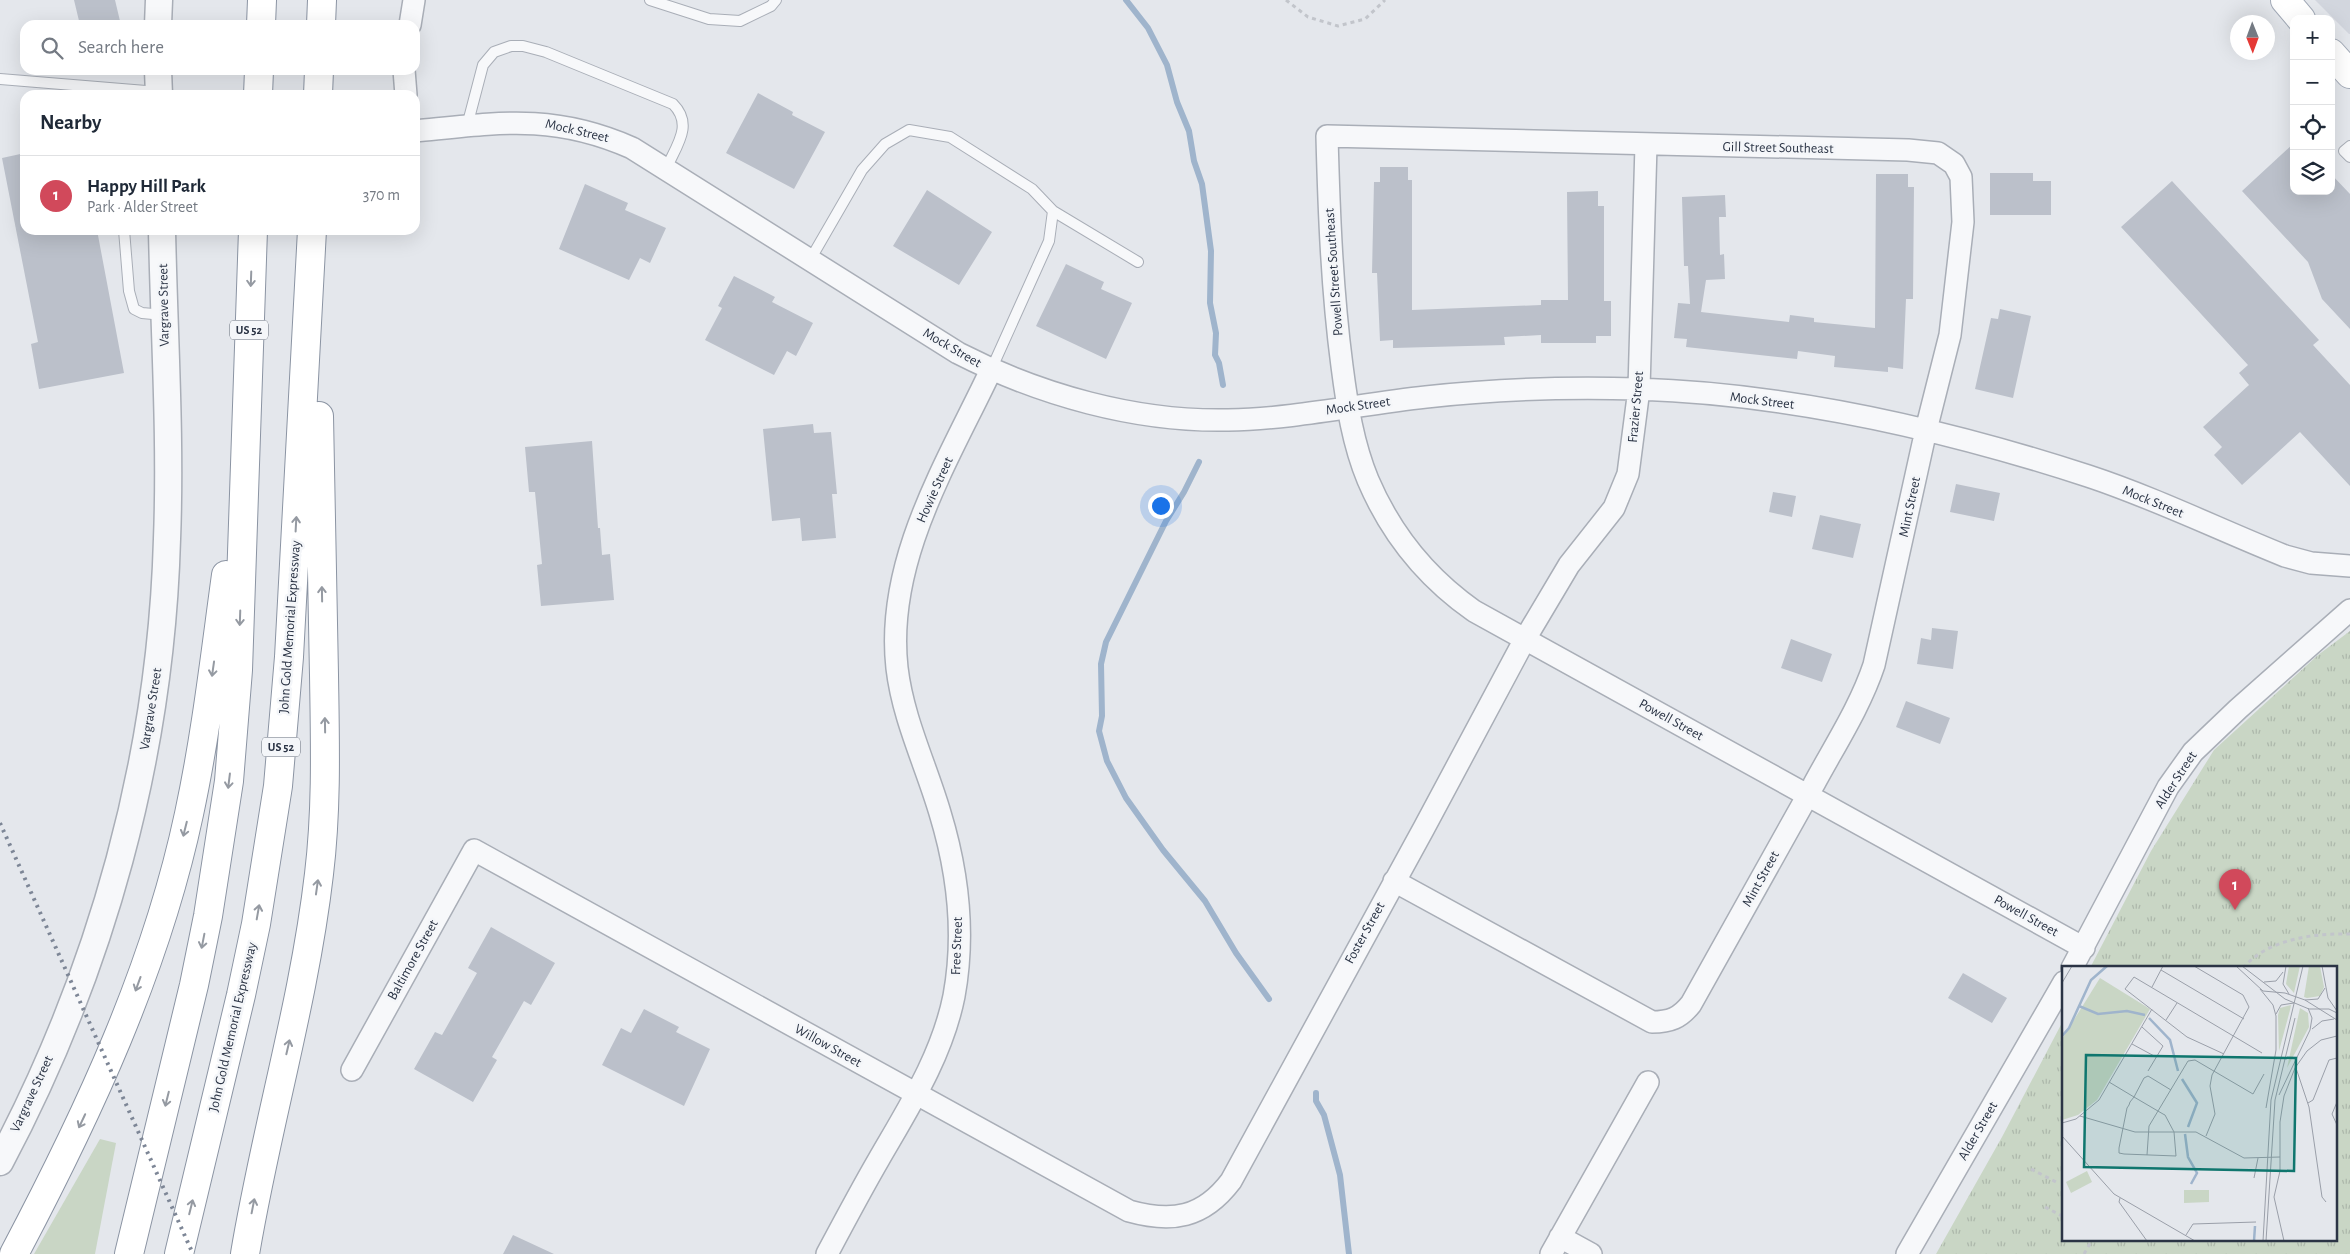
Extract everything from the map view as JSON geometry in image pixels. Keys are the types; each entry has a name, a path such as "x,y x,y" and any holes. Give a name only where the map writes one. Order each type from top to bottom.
{"main road":[{"path":"261,20 262,0"},
{"path":"321,20 322,0"},
{"path":"2285,0 2298,15"},
{"path":"2335,57 2350,74"},
{"path":"258,90 259,75"},
{"path":"318,90 319,75"},
{"name":"US 52","path":"129,1254 194,985 208,916 229,781 238,670 253,235"},
{"path":"245,1254 266,1142 309,944 320,874 324,820 325,762 313,235"},
{"name":"John Gold Memorial Expressway","path":"180,1254 256,924 278,786 289,657 313,235"},
{"path":"14,1254 72,1143 102,1077 152,946 172,879 201,753 245,430"}],"street":[{"path":"158,20 159,0"},
{"path":"411,20 414,0"},
{"path":"404,75 406,90"},
{"name":"Mock Street","path":"420,131 540,122 566,126 612,139 632,148 958,353 991,370 1108,408 1160,416 1227,420 1277,417 1428,396 1511,390 1639,389 1789,404 1926,430 2089,476 2285,556 2311,563 2350,566"},
{"name":"Gill Street Southeast","path":"1327,136 1908,150 1938,153 1954,164 1961,177 1963,190 1960,261 1950,335 1926,430"},
{"name":"Powell Street Southeast","path":"1327,136 1331,259 1348,408"},
{"name":"Frazier Street","path":"1525,639 1569,565 1614,508 1628,474 1639,389 1646,144"},
{"name":"Vargrave Street","path":"2,1147 72,1004 96,940 114,885 143,761 159,653 167,540 153,314 161,235"},
{"name":"Howie Street","path":"897,616 900,586 920,522 991,370"},
{"name":"Powell Street","path":"1348,408 1368,480 1384,513 1403,543 1429,574 1450,594 1474,611 2084,948"},
{"name":"Mint Street","path":"1394,880 1652,1022 1666,1022 1682,1016 1691,1004 1808,794 1868,682 1912,502 1926,430"},
{"name":"Alder Street","path":"2073,966 2168,787 2193,752 2238,708 2350,610"},
{"name":"Free Street","path":"827,1254 917,1095 936,1055 954,997 960,926 954,869 941,814 903,704 897,667 897,616"},
{"name":"Foster Street","path":"1190,1213 1213,1202 1231,1181 1525,639"},
{"name":"Willow Street","path":"474,850 1129,1211 1165,1218 1190,1213"},
{"name":"Baltimore Street","path":"352,1070 474,850"},
{"name":"Alder Street","path":"1907,1254 2062,985"},
{"path":"1591,1254 1555,1245 1648,1082"}],"lane":[{"path":"650,0 709,19 740,21 771,6 776,0"},
{"path":"467,126 483,65 494,52 511,46 523,46 546,52 673,104 681,112 684,127 666,170"},
{"path":"0,79 95,90"},
{"path":"127,90 158,86"},
{"path":"810,260 862,170 885,144 909,130 950,137 1032,189 1053,211 1138,262"},
{"path":"2350,146 2344,151 2350,157"},
{"path":"991,370 1049,241 1053,211"},
{"path":"124,235 129,291 134,309 153,314"}],"path":[{"path":"1286,0 1308,17 1338,26 1365,19 1385,0"},
{"path":"2245,966 2251,958 2272,947 2301,938 2326,933 2350,934"},
{"path":"2031,1169 2058,1183"},
{"path":"2045,1207 2062,1216"},
{"path":"2084,1254 2091,1242"}],"shaded area":[{"path":"2315,0 2350,0 2350,34 2335,20 2335,15 2330,15"}],"green space":[{"path":"2350,631 2350,1254 1936,1254 2002,1137 2062,1023 2062,1242 2338,1242 2338,966 2091,966 2151,851 2214,750 2318,655"},
{"path":"100,1139 116,1143 95,1254 34,1254"}],"building":[{"path":"74,0 115,0 120,20 79,20"},
{"path":"758,93 793,112 792,115 825,132 794,189 726,153"},
{"path":"2290,147 2290,195 2335,195 2335,178 2350,194 2350,329 2322,299 2308,262 2242,191"},
{"path":"20,154 20,235 98,235 124,373 39,389 31,344 38,342 2,158"},
{"path":"1380,167 1408,167 1408,180 1412,180 1412,310 1541,305 1541,300 1568,300 1567,192 1598,191 1598,206 1604,206 1604,301 1611,301 1611,336 1596,336 1596,343 1541,343 1541,335 1504,337 1505,345 1393,348 1393,340 1380,341 1377,273 1372,273 1374,182 1380,182"},
{"path":"1990,173 2033,173 2033,181 2051,181 2051,215 1990,215"},
{"path":"1876,174 1908,174 1908,187 1914,187 1913,299 1906,299 1903,369 1888,367 1888,372 1834,367 1835,356 1798,351 1797,359 1686,347 1687,339 1674,338 1678,303 1690,304 1688,266 1684,266 1682,197 1725,195 1726,217 1719,217 1720,255 1724,254 1725,279 1706,280 1701,312 1789,322 1790,315 1814,318 1814,322 1875,328"},
{"path":"2172,181 2319,340 2313,345 2350,385 2350,486 2300,432 2242,485 2214,455 2222,447 2203,427 2249,385 2239,373 2248,365 2121,227"},
{"path":"585,184 628,203 625,210 666,228 650,263 640,258 629,280 559,249"},
{"path":"927,190 992,232 959,285 893,246"},
{"path":"1066,264 1104,282 1101,289 1132,303 1106,359 1036,326"},
{"path":"734,276 775,297 772,302 813,323 796,356 787,351 774,375 705,340 722,308 718,306"},
{"path":"2000,309 2031,316 2013,398 1975,389 1991,318 1998,319"},
{"path":"813,424 814,433 831,432 837,494 832,494 836,538 802,541 800,518 772,521 763,429"},
{"path":"592,441 598,528 600,528 602,555 610,554 614,600 541,606 537,565 542,564 535,492 529,492 525,447"},
{"path":"1956,484 2000,493 1994,521 1950,512"},
{"path":"1773,492 1796,496 1792,517 1769,512"},
{"path":"1820,515 1861,524 1853,558 1812,549"},
{"path":"1932,628 1958,631 1953,669 1917,664 1921,638 1931,640"},
{"path":"1791,639 1832,654 1822,682 1781,668"},
{"path":"1906,701 1950,718 1940,744 1896,727"},
{"path":"491,927 555,963 531,1005 524,1001 492,1057 497,1060 473,1102 414,1069 435,1032 442,1035 477,973 468,968"},
{"path":"1963,973 2007,998 1992,1023 1948,998"},
{"path":"644,1009 679,1027 676,1032 710,1049 684,1106 602,1065 621,1028 631,1033"},
{"path":"513,1235 554,1254 503,1254"}],"waterway":[{"path":"1126,0 1148,28 1167,65 1177,102 1189,131 1194,161 1202,184 1211,251 1210,303 1216,333 1215,355 1219,363 1223,385"},
{"path":"1199,462 1184,492 1166,521 1106,642 1101,664 1102,716 1099,731 1107,761 1126,798 1163,850 1205,901 1236,953 1269,999"},
{"path":"1316,1093 1316,1101 1324,1115 1340,1175 1349,1254"}],"railway":[{"path":"0,823 193,1254"}],"place":[{"name":"Happy Hill Park","path":"2235,910"}]}
